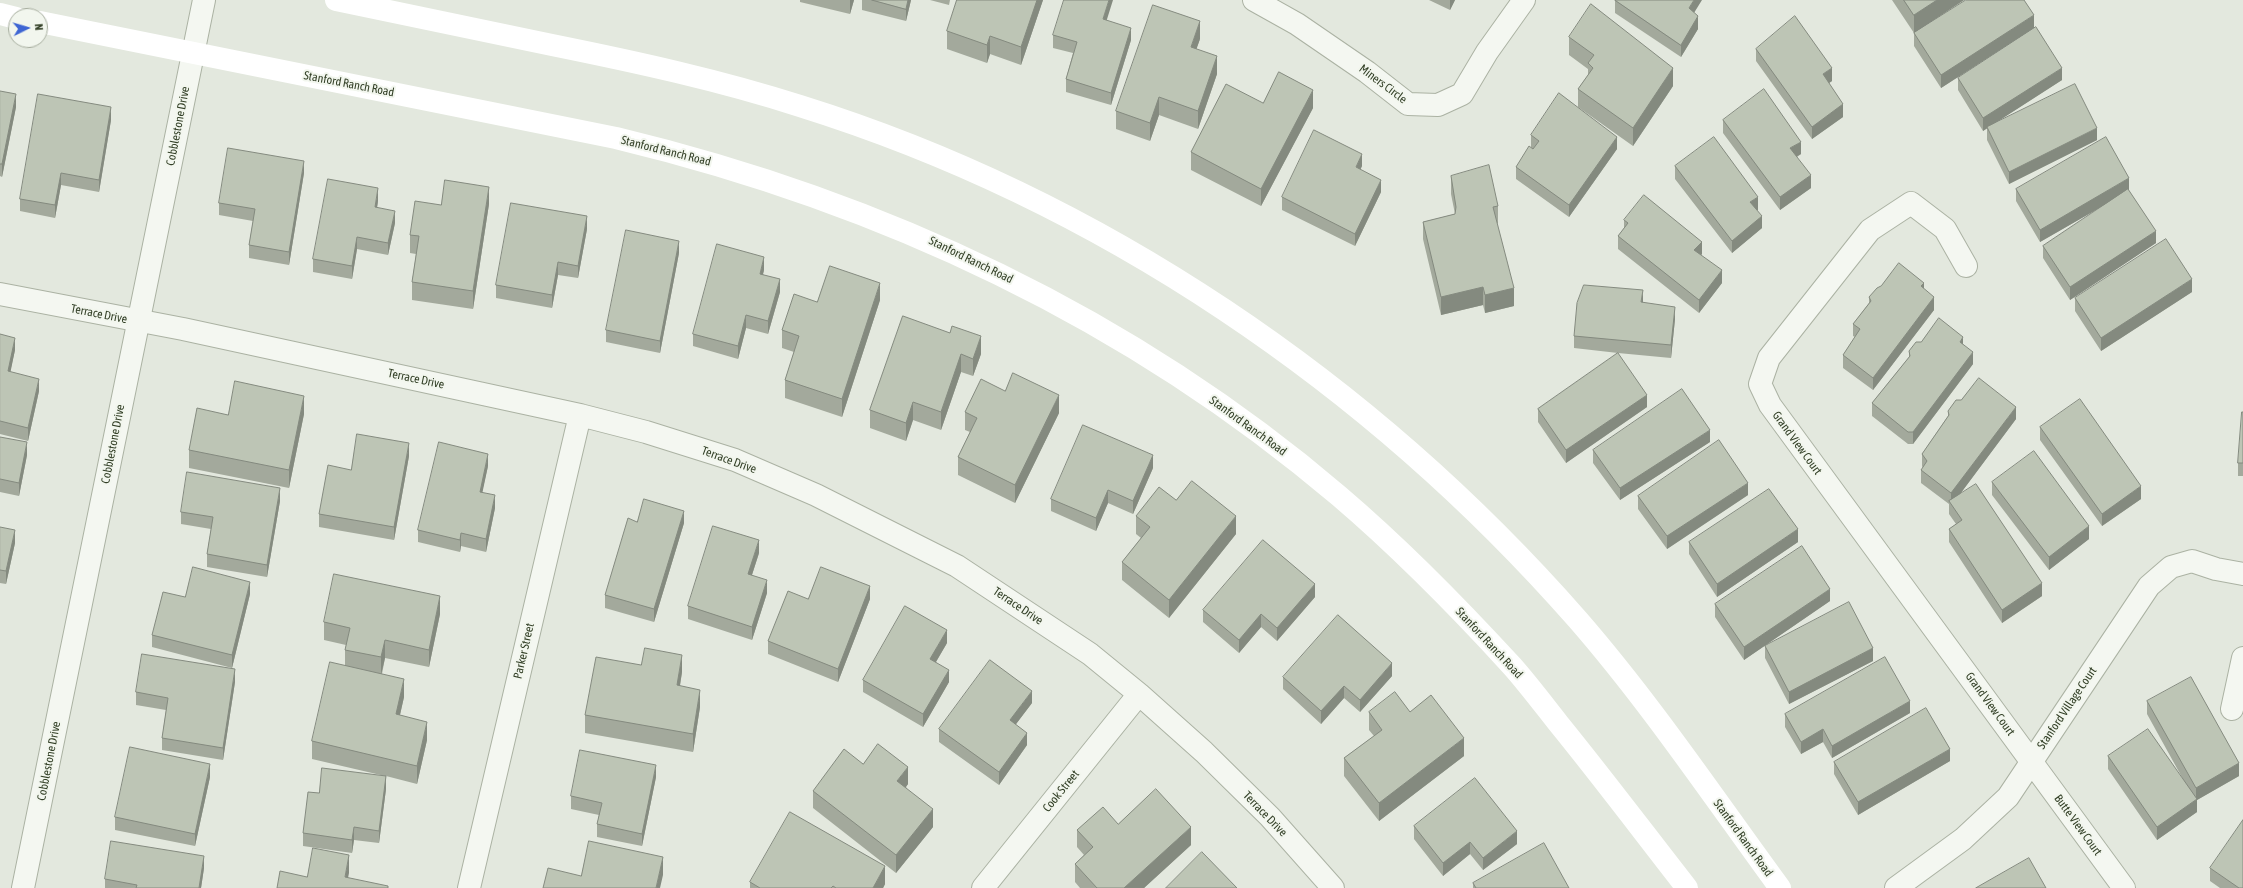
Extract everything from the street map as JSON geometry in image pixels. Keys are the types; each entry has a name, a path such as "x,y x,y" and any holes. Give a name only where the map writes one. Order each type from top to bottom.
{"main road":[{"name":"Stanford Ranch Road","path":"336,0 643,63 715,80 802,106 879,132 1034,200 1135,254 1185,284 1321,377 1399,442 1520,556 1579,622 1637,693 1780,888"},
{"name":"Stanford Ranch Road","path":"48,24 616,138 694,157 786,186 926,239 1074,312 1146,355 1209,397 1274,444 1340,496 1398,550 1460,611 1514,669 1687,888"}],"street":[{"name":"Cobblestone Drive","path":"23,888 204,0"},
{"name":"Miners Circle","path":"1254,0 1297,24 1354,63 1408,104 1438,105 1462,94 1487,52 1524,0"},
{"name":"Grand View Court","path":"1966,266 1945,229 1911,203 1870,230 1769,358 1760,384 1770,405 2032,762"},
{"name":"Terrace Drive","path":"0,294 138,322 191,331 580,415 646,432 735,460 816,495 894,532 957,566 1090,654 1139,694 1204,752 1270,816 1333,888"},
{"name":"Parker Street","path":"469,888 580,415"},
{"name":"Stanford Village Court","path":"1896,888 1963,839 2008,797 2149,586 2171,567 2192,561 2216,569 2243,574"},
{"path":"2232,710 2243,658"},
{"name":"Cook Street","path":"983,888 1139,694"},
{"name":"Butte View Court","path":"2032,762 2124,888"}],"building":[{"path":"872,0 908,0 906,9"},
{"path":"957,0 1037,0 1021,47 990,36 987,45 947,31"},
{"path":"1064,0 1109,0 1103,19 1131,28 1111,93 1066,79 1077,42 1053,35"},
{"path":"1615,0 1694,0 1689,8 1698,16 1681,45"},
{"path":"1904,0 1937,0 1914,15"},
{"path":"1966,0 2024,0 2034,15 1941,75 1914,33"},
{"path":"1591,4 1673,68 1633,128 1578,89 1593,68 1588,63 1594,55 1569,37"},
{"path":"1153,5 1200,21 1191,47 1217,56 1198,111 1159,97 1150,123 1116,111"},
{"path":"1795,16 1832,68 1823,74 1843,104 1812,127 1756,49"},
{"path":"2036,27 2062,68 1983,118 1958,78"},
{"path":"1279,72 1313,90 1261,189 1191,152 1226,84 1263,103"},
{"path":"2075,84 2097,128 2009,172 1987,127"},
{"path":"1764,89 1801,142 1790,148 1811,175 1780,197 1723,120"},
{"path":"0,91 16,94 2,164 0,164"},
{"path":"1559,93 1617,137 1569,205 1516,167 1529,146 1533,149 1539,141 1531,135"},
{"path":"38,94 111,107 99,180 61,173 55,205 20,199"},
{"path":"1314,130 1362,154 1356,167 1381,180 1355,234 1282,197"},
{"path":"1714,137 1758,197 1750,202 1762,216 1732,241 1675,166"},
{"path":"2106,137 2129,178 2040,230 2016,189"},
{"path":"228,148 304,161 289,252 249,245 255,209 219,203"},
{"path":"1489,165 1498,206 1493,207 1514,288 1485,295 1483,287 1441,297 1423,222 1455,214 1456,207 1451,176"},
{"path":"328,179 378,188 375,207 395,211 388,243 357,237 352,266 313,259"},
{"path":"445,180 489,187 473,291 412,282 419,236 410,235 415,201 441,205"},
{"path":"2128,189 2156,231 2070,287 2043,246"},
{"path":"1644,195 1702,242 1694,250 1722,270 1699,300 1618,236 1628,223 1624,220"},
{"path":"511,203 587,216 578,266 558,262 552,295 496,285"},
{"path":"626,230 679,241 660,341 606,330"},
{"path":"2166,239 2192,279 2101,338 2075,298"},
{"path":"717,244 764,257 760,274 780,279 768,321 746,315 738,346 693,334"},
{"path":"1899,263 1924,283 1921,286 1934,297 1873,378 1843,355 1860,329 1853,324 1871,301 1869,297 1877,288 1881,286"},
{"path":"830,266 880,283 842,399 785,380 799,336 782,330 794,294 817,302"},
{"path":"1584,285 1643,290 1641,302 1675,307 1671,345 1574,336 1577,303"},
{"path":"903,316 950,333 952,326 981,336 973,359 961,354 941,412 913,402 906,423 870,410"},
{"path":"1939,318 1963,337 1960,342 1973,352 1913,432 1908,432 1872,403 1910,356 1909,351 1916,342 1921,342"},
{"path":"0,334 15,338 8,371 39,379 28,428 0,421"},
{"path":"1618,353 1647,395 1566,450 1538,409"},
{"path":"1013,373 1059,395 1015,485 958,457 977,418 965,412 981,379 1005,391"},
{"path":"1979,378 2016,407 1951,493 1921,470 1927,461 1922,454 1949,415 1948,411 1956,400 1961,400"},
{"path":"235,381 304,396 289,470 189,450 197,408 228,415"},
{"path":"1682,389 1710,430 1620,488 1593,450"},
{"path":"2080,399 2141,486 2102,514 2040,427"},
{"path":"2242,412 2243,463 2238,463"},
{"path":"1083,425 1153,455 1133,501 1108,490 1096,518 1051,499"},
{"path":"357,434 409,443 394,527 319,514 328,465 351,470"},
{"path":"0,437 27,442 19,483 0,479"},
{"path":"1719,440 1748,483 1667,536 1638,496"},
{"path":"439,442 488,454 480,492 495,495 486,539 461,533 460,540 418,530"},
{"path":"2034,451 2089,526 2049,557 1992,482"},
{"path":"187,472 280,488 267,565 207,554 213,517 181,512"},
{"path":"1192,481 1236,516 1169,600 1122,562 1150,527 1136,516 1159,487 1176,500"},
{"path":"1976,484 2042,583 2002,610 1949,529 1962,520 1949,501"},
{"path":"1769,489 1798,529 1717,584 1689,542"},
{"path":"644,499 684,511 654,609 605,595 628,518 637,522"},
{"path":"713,526 759,540 748,574 767,580 752,627 688,606"},
{"path":"0,527 15,530 6,571 0,570"},
{"path":"1263,540 1315,584 1277,628 1261,614 1239,640 1203,610"},
{"path":"1802,546 1830,589 1744,647 1715,604"},
{"path":"193,567 250,582 232,655 152,635 163,592 185,597"},
{"path":"821,567 870,586 838,669 768,641 788,591 808,599"},
{"path":"334,574 440,596 429,650 385,640 381,657 345,650 350,628 324,622"},
{"path":"1849,602 1873,648 1789,692 1765,646"},
{"path":"905,606 947,630 930,659 949,670 923,714 863,680"},
{"path":"1338,615 1392,663 1360,700 1344,686 1321,711 1283,677"},
{"path":"645,648 682,655 677,685 700,690 693,734 585,715 596,657 641,665"},
{"path":"142,654 235,669 223,748 162,738 168,698 136,692"},
{"path":"1885,657 1910,701 1832,746 1823,729 1801,742 1785,714"},
{"path":"990,660 1032,691 1010,720 1027,733 999,772 939,729"},
{"path":"330,662 404,679 396,714 427,722 417,766 312,741"},
{"path":"2191,677 2239,763 2196,788 2147,701"},
{"path":"1395,692 1410,712 1431,695 1464,738 1379,803 1344,758 1382,730 1369,712"},
{"path":"1926,708 1950,749 1858,802 1834,762"},
{"path":"2148,729 2197,799 2157,827 2108,756"},
{"path":"878,744 908,767 897,781 933,809 896,855 813,791 844,749 863,764"},
{"path":"130,747 210,764 195,834 115,817"},
{"path":"580,750 656,765 642,834 597,824 602,803 571,796"},
{"path":"322,768 386,776 379,831 354,827 352,840 303,833 308,792 319,793"},
{"path":"1475,778 1517,831 1483,858 1470,842 1443,863 1414,826"},
{"path":"1156,789 1191,827 1124,888 1097,888 1075,864 1093,847 1077,830 1103,807 1118,824"},
{"path":"790,812 885,866 873,888 836,888 833,886 831,888 760,888 750,882"},
{"path":"2243,820 2243,888 2239,888 2210,868"},
{"path":"111,841 204,856 199,888 136,888 137,885 105,879"},
{"path":"589,841 663,857 656,888 543,888 548,868 581,876"},
{"path":"1544,843 1569,888 1476,888 1473,883"},
{"path":"313,848 349,855 345,877 388,886 388,888 277,888 280,871 307,877"},
{"path":"1202,852 1237,888 1166,888"},
{"path":"2029,858 2046,888 1976,888"}]}
